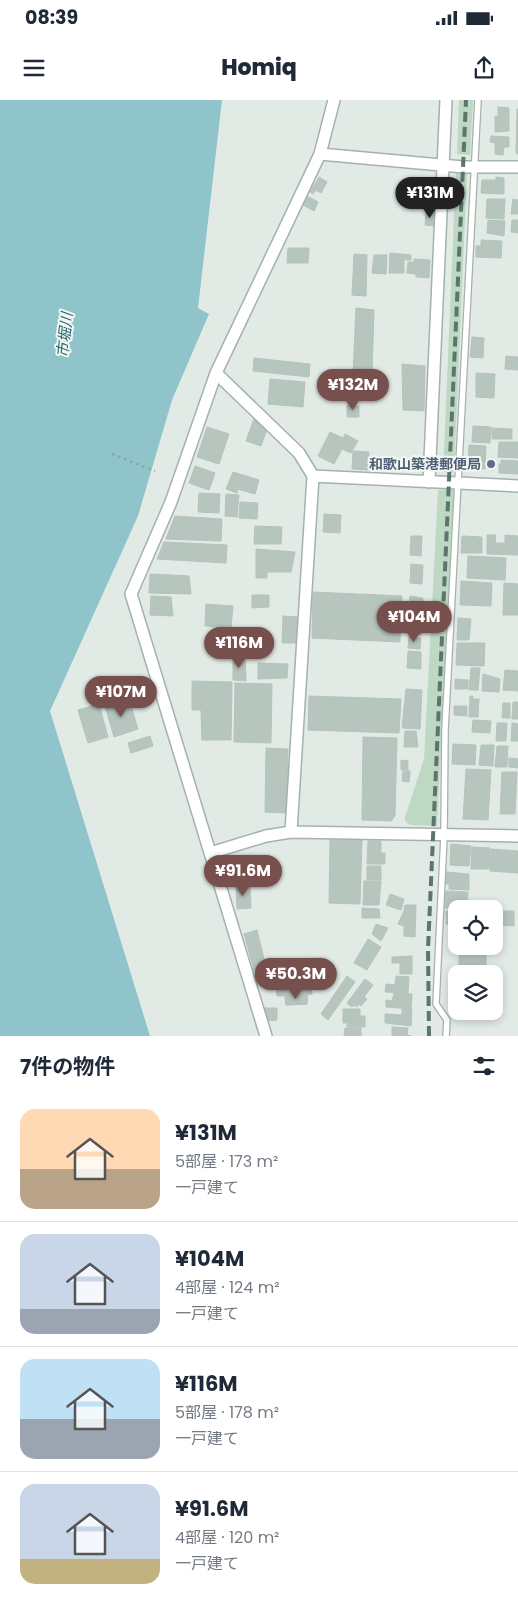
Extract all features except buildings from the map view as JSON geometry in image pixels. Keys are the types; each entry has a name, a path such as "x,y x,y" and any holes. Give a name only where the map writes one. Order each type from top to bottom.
{"street":[{"path":"266,1036 131,594 171,502 216,374 320,154 334,100"},
{"path":"429,482 446,100"},
{"path":"320,154 444,165 518,167"},
{"path":"216,374 299,453 313,476 291,832"},
{"path":"313,476 518,486"},
{"path":"210,853 266,836 291,832 518,836"}],"lane":[{"path":"446,1036 447,1020 436,1004 444,836 445,730 478,100"}],"path":[{"path":"112,454 155,471"}],"green space":[{"path":"459,100 473,100 470,155 457,154"},
{"path":"456,171 467,172 454,472 443,472"},
{"path":"438,490 454,490 437,826 410,825 405,821 405,817 424,759"}],"water":[{"name":"市堀川","path":"0,100 222,100 198,308 209,314 172,400 138,516 50,711 150,1036 0,1036"}],"railway":[{"path":"429,1036 428,949 466,100"}],"place":[{"name":"和歌山築港郵便局","path":"491,464"}]}
